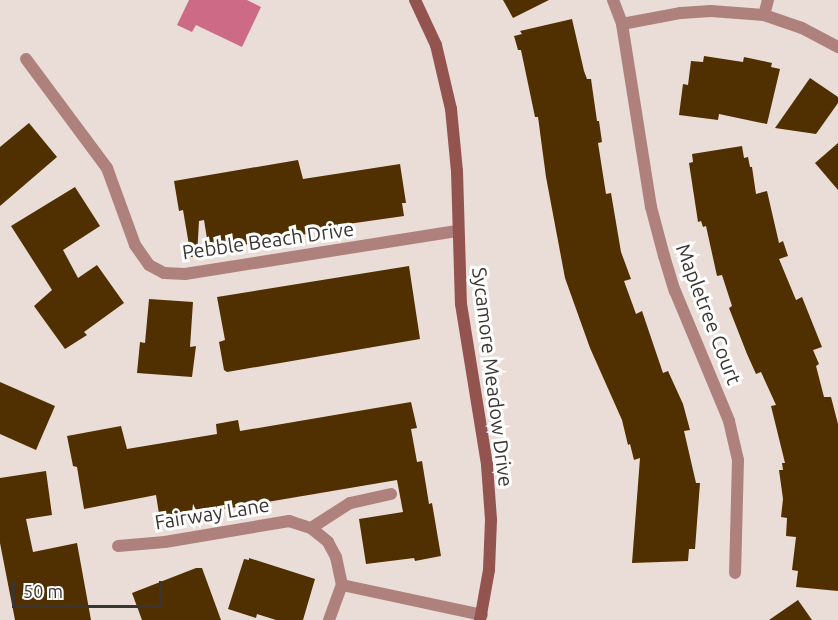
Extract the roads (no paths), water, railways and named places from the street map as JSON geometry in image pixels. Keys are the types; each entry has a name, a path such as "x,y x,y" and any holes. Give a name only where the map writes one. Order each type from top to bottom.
{"street":[{"name":"Sycamore Meadow Drive","path":"415,0 436,45 451,110 457,171 457,231 461,304 487,465 491,520 489,570 481,617"},
{"name":"Mapletree Court","path":"613,0 622,24 651,207 664,256 675,291 729,421 738,460 735,573"},
{"path":"764,15 768,0"},
{"path":"622,24 691,12 764,15 802,28 838,47"},
{"name":"Pebble Beach Drive","path":"26,58 107,168 135,245 149,265 164,273 185,274 457,231"},
{"path":"329,620 342,585 336,557 328,542 310,528 350,503 391,494"},
{"name":"Fairway Lane","path":"118,546 165,542 289,521 310,528"},
{"path":"342,585 481,617"}]}
